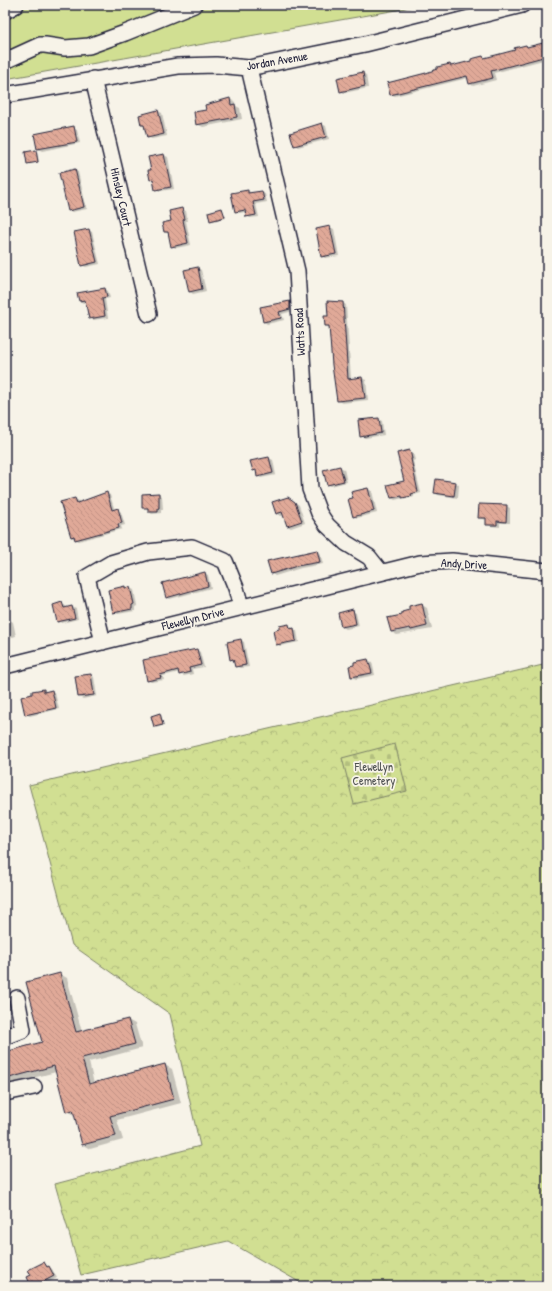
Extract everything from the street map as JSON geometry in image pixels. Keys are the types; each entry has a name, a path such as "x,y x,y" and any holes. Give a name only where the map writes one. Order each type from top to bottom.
{"street":[{"path":"5,12 16,5"},
{"path":"5,61 40,45 66,48 79,48 93,45 125,34 194,5"},
{"name":"Jordan Avenue","path":"5,95 178,66 216,65 249,68 365,44 522,5"},
{"name":"Watts Road","path":"249,68 297,271 310,489 319,513 327,524 346,543 369,557 382,572"},
{"name":"Hinsley Court","path":"93,80 149,314"},
{"path":"103,642 87,577 111,563 148,552 192,547 225,561 236,588 241,607"},
{"name":"Andy Drive","path":"382,572 420,563 452,561 547,571"},
{"name":"Flewellyn Drive","path":"5,666 382,572"},
{"path":"5,1037 20,1033 23,1030 17,998"},
{"path":"5,1093 34,1087"}],"green space":[{"path":"5,5 417,5 397,10 5,79"},
{"path":"547,664 547,1286 306,1286 228,1241 81,1275 55,1184 200,1146 170,1014 72,945 29,785"},
{"name":"Flewellyn Cemetery","path":"395,744 407,791 354,804 342,758"}],"building":[{"path":"547,42 547,56 491,71 493,78 469,84 467,76 390,95 387,83 426,73 437,69 437,67 450,64 451,66 483,56 484,58 515,50 514,48 526,45 527,47"},
{"path":"363,72 365,86 340,92 337,78"},
{"path":"230,98 231,105 235,104 237,117 196,125 194,112 206,110 205,105"},
{"path":"158,110 164,134 147,138 144,125 141,125 139,115"},
{"path":"322,123 326,137 294,146 290,133"},
{"path":"74,126 77,142 37,149 34,134"},
{"path":"36,150 38,162 27,164 25,152"},
{"path":"164,154 171,187 155,190 153,179 150,180 148,170 151,170 148,157"},
{"path":"75,169 84,207 68,211 59,173"},
{"path":"248,190 248,193 262,191 264,200 253,202 256,215 246,217 245,210 235,212 231,193"},
{"path":"182,208 188,243 171,247 168,232 164,232 162,223 171,221 169,211"},
{"path":"222,208 225,217 210,221 208,212"},
{"path":"330,226 336,254 321,257 316,229"},
{"path":"89,229 97,262 81,266 74,232"},
{"path":"198,267 202,289 189,292 184,270"},
{"path":"105,288 107,297 102,298 105,316 89,319 85,300 79,301 77,293"},
{"path":"290,301 290,309 279,312 281,318 263,322 260,307"},
{"path":"327,301 343,302 348,379 362,377 365,398 337,401 329,326 325,326 324,316 328,316"},
{"path":"379,418 381,433 360,437 358,420"},
{"path":"410,450 418,492 411,494 412,496 391,498 387,485 404,481 397,453"},
{"path":"269,457 273,473 257,477 256,470 253,471 250,461"},
{"path":"340,466 344,481 327,485 323,470"},
{"path":"436,479 456,482 454,496 434,493"},
{"path":"368,488 374,511 353,517 348,499 353,498 351,492"},
{"path":"107,492 112,510 118,508 122,523 118,524 119,528 75,540 74,536 71,537 60,502 75,498 77,503"},
{"path":"159,493 158,512 148,512 148,508 142,508 142,494"},
{"path":"288,497 295,502 302,521 287,526 282,512 276,514 272,502"},
{"path":"479,504 507,505 506,522 497,521 497,525 486,525 486,518 478,518"},
{"path":"317,550 320,562 297,566 271,574 267,561"},
{"path":"205,572 208,586 166,598 162,583"},
{"path":"125,586 125,588 130,587 134,604 132,605 132,609 113,613 108,590"},
{"path":"62,602 64,608 72,606 75,618 57,622 53,605"},
{"path":"422,603 427,626 411,630 410,628 391,632 387,618 402,615 402,612 409,610 409,606"},
{"path":"353,609 356,624 341,627 338,613"},
{"path":"289,624 290,629 294,628 296,641 276,645 273,631 279,629 279,626"},
{"path":"241,639 246,665 235,667 233,659 230,660 227,642"},
{"path":"197,649 201,665 189,668 190,672 179,675 178,670 160,675 161,678 147,681 143,660"},
{"path":"368,659 372,673 351,677 349,666 354,665 354,662"},
{"path":"91,674 94,695 78,697 75,676"},
{"path":"44,689 44,692 52,690 56,708 25,715 21,697 32,694 32,691"},
{"path":"160,713 163,725 154,727 151,716"},
{"path":"60,973 76,1032 128,1019 135,1044 82,1058 89,1084 165,1064 174,1099 110,1116 116,1136 82,1145 73,1110 66,1112 54,1066 5,1079 5,1052 42,1042 26,982"},
{"path":"44,1262 47,1267 49,1266 54,1276 35,1286 31,1286 27,1277 31,1275 28,1270"}]}
